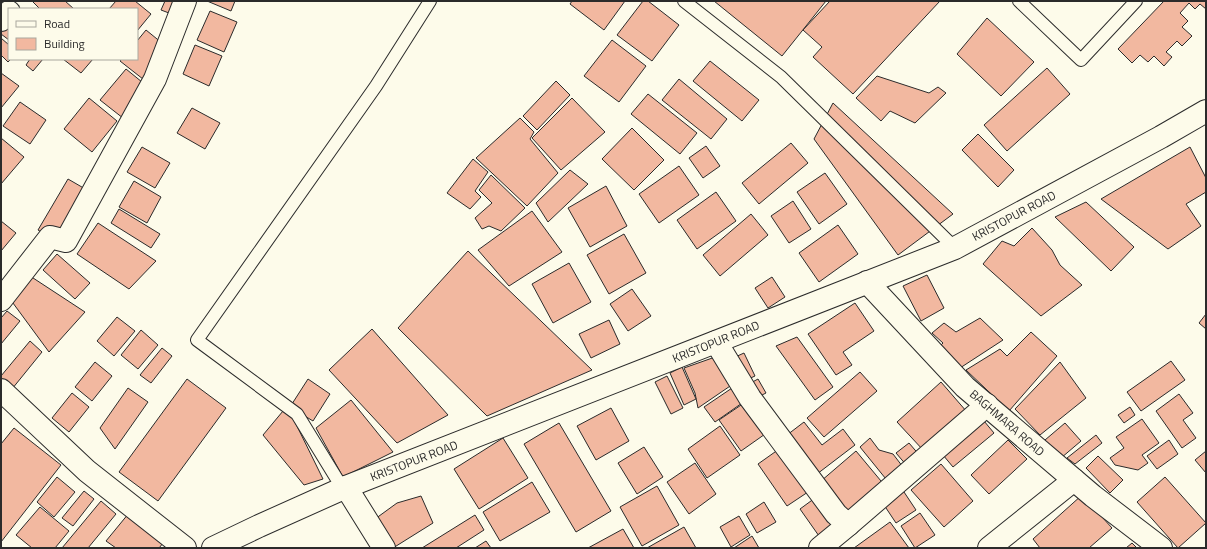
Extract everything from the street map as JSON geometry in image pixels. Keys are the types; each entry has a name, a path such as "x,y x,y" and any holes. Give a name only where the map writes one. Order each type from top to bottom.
{"street":[{"path":"1,300 50,237 66,241 155,79 185,1"},
{"name":"KRISTOPUR ROAD","path":"213,548 344,488 954,248 1161,137 1206,110"},
{"name":"BAGHMARA ROAD","path":"867,282 966,387 1092,496 1161,548"},
{"path":"716,342 750,398 836,514 848,525"},
{"path":"1,390 87,471 185,548"},
{"path":"820,548 987,406"},
{"path":"989,548 1074,480"},
{"path":"344,488 384,548"}],"lane":[{"path":"344,488 297,414 197,340 376,86 430,1"},
{"path":"684,1 781,77 954,248"},
{"path":"1019,1 1081,60 1136,1"}],"building":[{"path":"32,1 65,1 73,8 39,8"},
{"path":"116,1 135,1 151,14 138,30 138,8 110,8"},
{"path":"165,1 183,1 177,16 161,10"},
{"path":"207,1 235,1 231,11"},
{"path":"572,1 625,1 604,30 570,4"},
{"path":"643,1 648,1 679,25 652,61 617,35"},
{"path":"714,1 826,1 782,56"},
{"path":"830,1 940,1 853,94 813,57 822,47 803,30"},
{"path":"1164,1 1206,1 1206,9 1200,4 1195,9 1189,3 1180,13 1188,21 1182,27 1192,36 1182,46 1177,41 1166,52 1172,57 1164,66 1154,56 1148,62 1140,55 1132,63 1118,49"},
{"path":"210,11 237,22 224,52 197,40"},
{"path":"987,18 1034,62 1001,96 957,54"},
{"path":"8,23 8,39 1,34 1,24"},
{"path":"146,30 173,52 148,83 120,61 138,60 138,40"},
{"path":"1,38 8,44 8,60 10,60 8,62 1,55"},
{"path":"612,40 646,66 619,102 584,76"},
{"path":"195,45 222,56 209,86 183,74"},
{"path":"29,60 42,60 33,71 26,65"},
{"path":"64,60 92,60 81,73"},
{"path":"710,61 759,100 742,121 693,81"},
{"path":"1047,68 1070,94 1007,151 984,125"},
{"path":"126,69 153,91 128,122 100,100"},
{"path":"1,73 19,86 1,108"},
{"path":"877,76 929,93 938,87 946,93 915,123 890,111 881,121 856,98"},
{"path":"679,79 727,119 711,139 662,100"},
{"path":"556,81 570,95 537,130 523,116"},
{"path":"648,94 697,133 680,154 631,114"},
{"path":"89,98 117,121 92,152 64,129"},
{"path":"572,98 605,132 561,170 532,138"},
{"path":"20,102 46,120 30,144 3,126"},
{"path":"833,103 953,214 898,255 814,139"},
{"path":"192,108 220,123 205,149 177,133"},
{"path":"520,118 534,132 530,139 558,173 527,206 476,158"},
{"path":"632,128 664,160 634,190 602,159"},
{"path":"978,134 1014,170 998,187 962,150"},
{"path":"1,138 24,157 1,184"},
{"path":"791,143 808,163 759,204 742,183"},
{"path":"706,146 720,166 703,178 689,158"},
{"path":"142,147 170,163 155,188 127,172"},
{"path":"1190,147 1206,178 1206,192 1186,204 1201,226 1168,249 1101,199"},
{"path":"473,159 488,172 475,191 481,197 470,209 447,193"},
{"path":"679,166 699,195 659,223 639,194"},
{"path":"570,170 588,184 548,222 536,203"},
{"path":"825,173 847,204 819,224 797,192"},
{"path":"491,175 525,208 501,231 489,226 482,229 475,218 492,203 479,190"},
{"path":"68,179 87,190 56,241 38,230"},
{"path":"134,181 161,197 147,223 119,207"},
{"path":"606,186 627,226 590,247 568,208"},
{"path":"716,192 736,221 697,249 677,220"},
{"path":"793,201 811,229 789,243 771,216"},
{"path":"1086,202 1134,247 1111,271 1055,217"},
{"path":"119,209 160,234 151,248 111,223"},
{"path":"532,211 562,252 509,286 478,250"},
{"path":"751,214 768,235 720,276 703,255"},
{"path":"1,221 16,233 1,251"},
{"path":"98,223 156,261 129,289 77,254"},
{"path":"838,225 858,254 819,282 799,253"},
{"path":"1032,228 1052,250 1060,265 1082,285 1041,316 983,264 1002,241 1014,246"},
{"path":"624,234 646,273 609,294 587,255"},
{"path":"468,251 592,370 487,416 398,328"},
{"path":"57,254 90,283 75,299 43,270"},
{"path":"569,263 591,302 553,323 532,284"},
{"path":"27,274 85,312 49,352 10,299"},
{"path":"927,275 944,308 921,321 903,286"},
{"path":"772,277 785,297 768,308 755,288"},
{"path":"632,289 651,316 628,331 610,304"},
{"path":"855,303 874,331 843,352 852,365 836,375 808,334"},
{"path":"7,311 20,321 1,344 1,318"},
{"path":"1206,314 1206,329 1199,323"},
{"path":"117,317 135,331 114,356 97,341"},
{"path":"980,318 1003,340 960,368 938,348 943,343 932,333 944,323 956,332"},
{"path":"609,320 620,344 591,358 579,334"},
{"path":"372,329 448,415 397,443 329,370"},
{"path":"141,330 158,345 138,369 121,355"},
{"path":"1031,332 1057,356 1009,411 966,370 1000,349 1007,356"},
{"path":"797,337 833,387 815,400 776,346"},
{"path":"30,341 42,352 12,389 1,380 1,376"},
{"path":"162,348 172,356 151,383 140,375"},
{"path":"744,353 755,376 744,381 733,358"},
{"path":"718,356 736,382 698,408 695,393 684,368"},
{"path":"1171,361 1185,380 1141,411 1127,392"},
{"path":"95,362 112,376 92,401 75,387"},
{"path":"1060,362 1086,398 1040,435 1015,409"},
{"path":"682,367 696,399 684,405 670,373"},
{"path":"860,372 877,391 824,437 807,418"},
{"path":"667,376 683,408 671,414 655,382"},
{"path":"187,379 226,408 158,501 119,472"},
{"path":"308,379 330,394 313,421 290,407"},
{"path":"758,379 766,393 754,399 747,385"},
{"path":"941,382 967,412 924,451 897,422"},
{"path":"735,386 745,401 715,422 704,407"},
{"path":"128,388 148,402 115,449 100,428"},
{"path":"72,393 89,407 69,432 52,418"},
{"path":"1179,394 1193,413 1183,420 1196,438 1182,448 1156,411"},
{"path":"351,400 393,452 343,477 316,428"},
{"path":"747,401 768,432 741,451 719,420"},
{"path":"1130,407 1135,415 1124,423 1118,415"},
{"path":"611,408 629,441 596,460 577,426"},
{"path":"283,411 293,418 323,479 304,485 263,435"},
{"path":"979,415 994,433 953,467 938,449"},
{"path":"1142,419 1159,443 1142,455 1148,463 1138,470 1115,465 1110,458 1124,448 1116,437"},
{"path":"804,422 822,445 843,429 855,445 817,474 787,435"},
{"path":"559,423 611,511 576,532 524,444"},
{"path":"1065,423 1081,441 1061,458 1045,440"},
{"path":"720,426 740,455 707,478 688,449"},
{"path":"14,428 61,465 1,542 1,444"},
{"path":"1096,435 1102,443 1075,464 1067,458"},
{"path":"503,438 528,478 479,509 454,469"},
{"path":"870,438 879,450 893,454 906,471 890,484 860,447"},
{"path":"1008,440 1027,459 989,494 971,475"},
{"path":"1169,440 1178,454 1157,469 1147,456"},
{"path":"909,443 921,457 908,467 896,453"},
{"path":"644,447 663,477 637,494 618,463"},
{"path":"782,447 811,490 787,506 758,464"},
{"path":"856,451 886,487 850,516 821,481"},
{"path":"1206,451 1206,473 1195,460"},
{"path":"1098,456 1123,480 1110,493 1086,468"},
{"path":"695,463 716,494 689,514 667,482"},
{"path":"941,464 973,501 944,527 911,490"},
{"path":"57,477 75,492 54,517 37,502"},
{"path":"1165,477 1206,523 1178,548 1137,502"},
{"path":"532,482 550,512 500,541 483,512"},
{"path":"657,486 679,525 642,546 620,507"},
{"path":"902,489 916,510 896,523 882,502"},
{"path":"84,491 94,499 73,526 62,518"},
{"path":"1082,495 1112,528 1089,548 1040,548 1033,539"},
{"path":"421,496 433,523 393,548 375,519 397,503"},
{"path":"815,498 834,526 819,536 800,509"},
{"path":"101,501 116,514 88,548 62,548"},
{"path":"764,502 776,522 757,533 746,514"},
{"path":"40,507 69,531 55,548 32,548 16,535"},
{"path":"129,513 164,542 159,548 116,548 106,541"},
{"path":"920,513 935,535 915,548 901,526"},
{"path":"475,515 484,530 456,548 422,548"},
{"path":"739,516 750,535 731,547 720,527"},
{"path":"890,522 909,548 854,548"},
{"path":"684,527 696,548 647,548"},
{"path":"623,529 634,548 588,548"},
{"path":"752,536 759,548 734,548"},
{"path":"486,541 491,548 475,548"},
{"path":"1132,543 1137,548 1126,548"}]}
